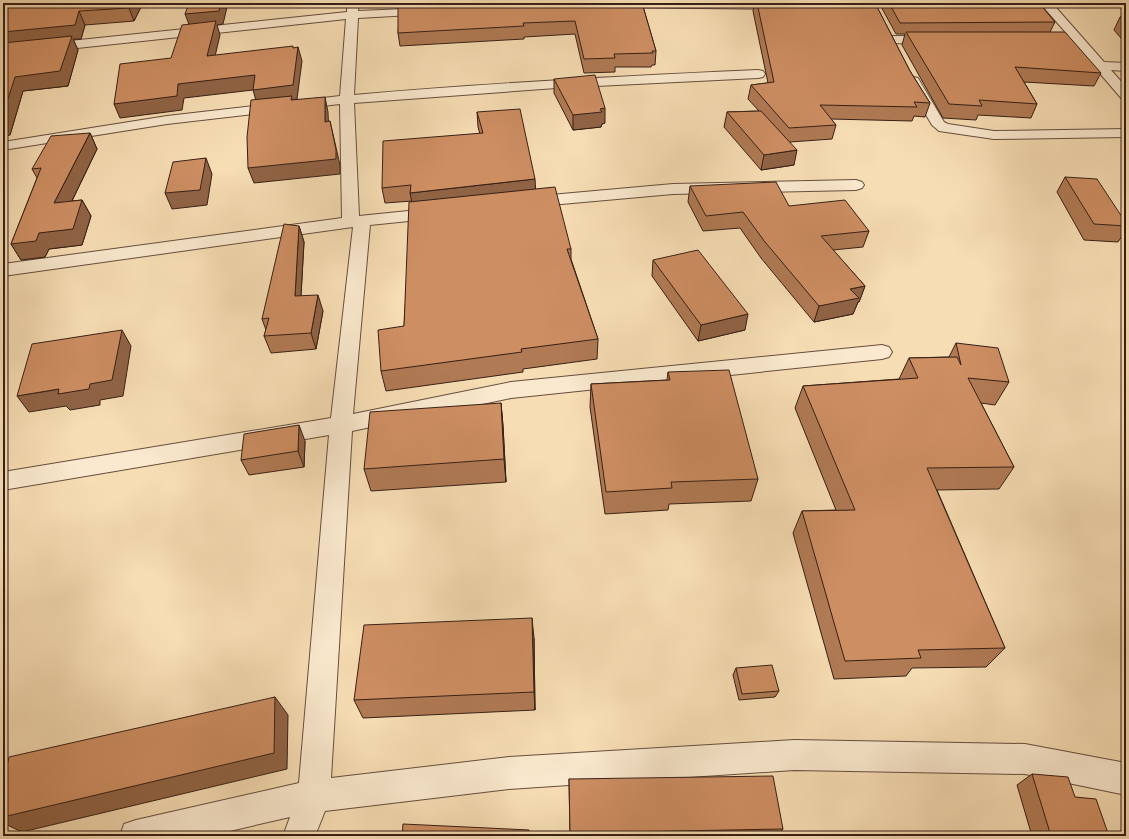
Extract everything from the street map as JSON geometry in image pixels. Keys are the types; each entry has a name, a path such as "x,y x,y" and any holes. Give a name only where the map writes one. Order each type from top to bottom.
{"street":[{"path":"604,4 652,3 798,7"},
{"path":"1046,3 1126,95"},
{"path":"299,836 314,796 356,222 347,100 353,9"},
{"path":"3,52 353,9 439,11"},
{"path":"898,52 888,34 945,40"},
{"path":"1030,39 1076,39"},
{"path":"1099,65 1126,67"},
{"path":"908,71 939,125 944,128 994,135 1126,133"},
{"path":"3,146 87,131 223,113 347,100 589,82 758,74"},
{"path":"512,204 673,189 856,185"},
{"path":"3,270 141,250 456,210"},
{"path":"3,481 340,425 511,390 882,352"},
{"path":"136,836 314,796 508,773 794,755 1025,759 1126,778"}],"building":[{"path":"3,3 131,3 129,8 79,11 75,25 3,32"},
{"path":"189,3 221,3 219,11 185,14"},
{"path":"426,3 642,3 656,51 652,51 653,53 614,54 615,58 584,59 575,21 523,23 524,26 398,33 398,5"},
{"path":"757,3 875,3 910,71 930,103 914,102 917,107 820,105 836,125 789,128 751,85 774,82"},
{"path":"889,3 1039,3 1055,22 900,23"},
{"path":"1120,17 1126,17 1126,24"},
{"path":"216,21 207,56 293,46 293,48 298,47 293,85 253,90 255,75 178,84 177,96 114,104 120,64 171,58 182,25"},
{"path":"906,32 1065,32 1101,73 1015,67 1037,104 979,100 982,106 949,104"},
{"path":"72,36 60,71 15,77 3,114 3,43"},
{"path":"595,75 605,108 600,109 602,112 573,115 554,79"},
{"path":"292,96 291,100 325,97 325,122 330,121 336,150 336,159 248,168 247,137 251,100"},
{"path":"520,109 535,179 410,193 411,185 382,188 383,141 483,133 477,112"},
{"path":"761,111 797,150 764,155 727,112"},
{"path":"90,133 54,203 82,200 73,229 39,233 36,241 11,244 41,168 32,169 51,136"},
{"path":"206,158 200,190 165,193 173,162"},
{"path":"1065,177 1097,179 1126,223 1126,226 1094,224"},
{"path":"776,182 789,206 845,200 869,231 821,236 865,286 850,289 859,298 819,306 765,242 743,212 706,216 690,186"},
{"path":"555,187 571,249 567,249 598,339 521,349 522,352 381,371 378,330 404,326 409,202"},
{"path":"284,224 299,226 295,296 318,295 311,333 264,336 269,318 262,319"},
{"path":"698,250 748,314 701,325 653,260"},
{"path":"122,330 112,380 90,384 89,389 58,394 59,389 17,396 32,344"},
{"path":"956,343 998,348 1009,382 968,378 1014,467 927,468 1005,648 918,650 921,658 845,661 802,511 855,510 803,386 918,378 909,358 957,357 961,365"},
{"path":"729,370 758,479 671,482 672,488 606,492 591,384 670,380 668,372"},
{"path":"501,403 504,459 364,469 370,412"},
{"path":"299,425 298,451 241,460 244,434"},
{"path":"532,618 534,692 354,700 364,625"},
{"path":"772,665 779,691 742,694 736,668"},
{"path":"275,697 274,753 3,817 3,783 9,757"},
{"path":"1032,774 1068,777 1075,797 1096,799 1109,836 1051,836"},
{"path":"773,776 783,829 570,833 569,779"},
{"path":"403,824 529,830 529,836 402,836"}]}
